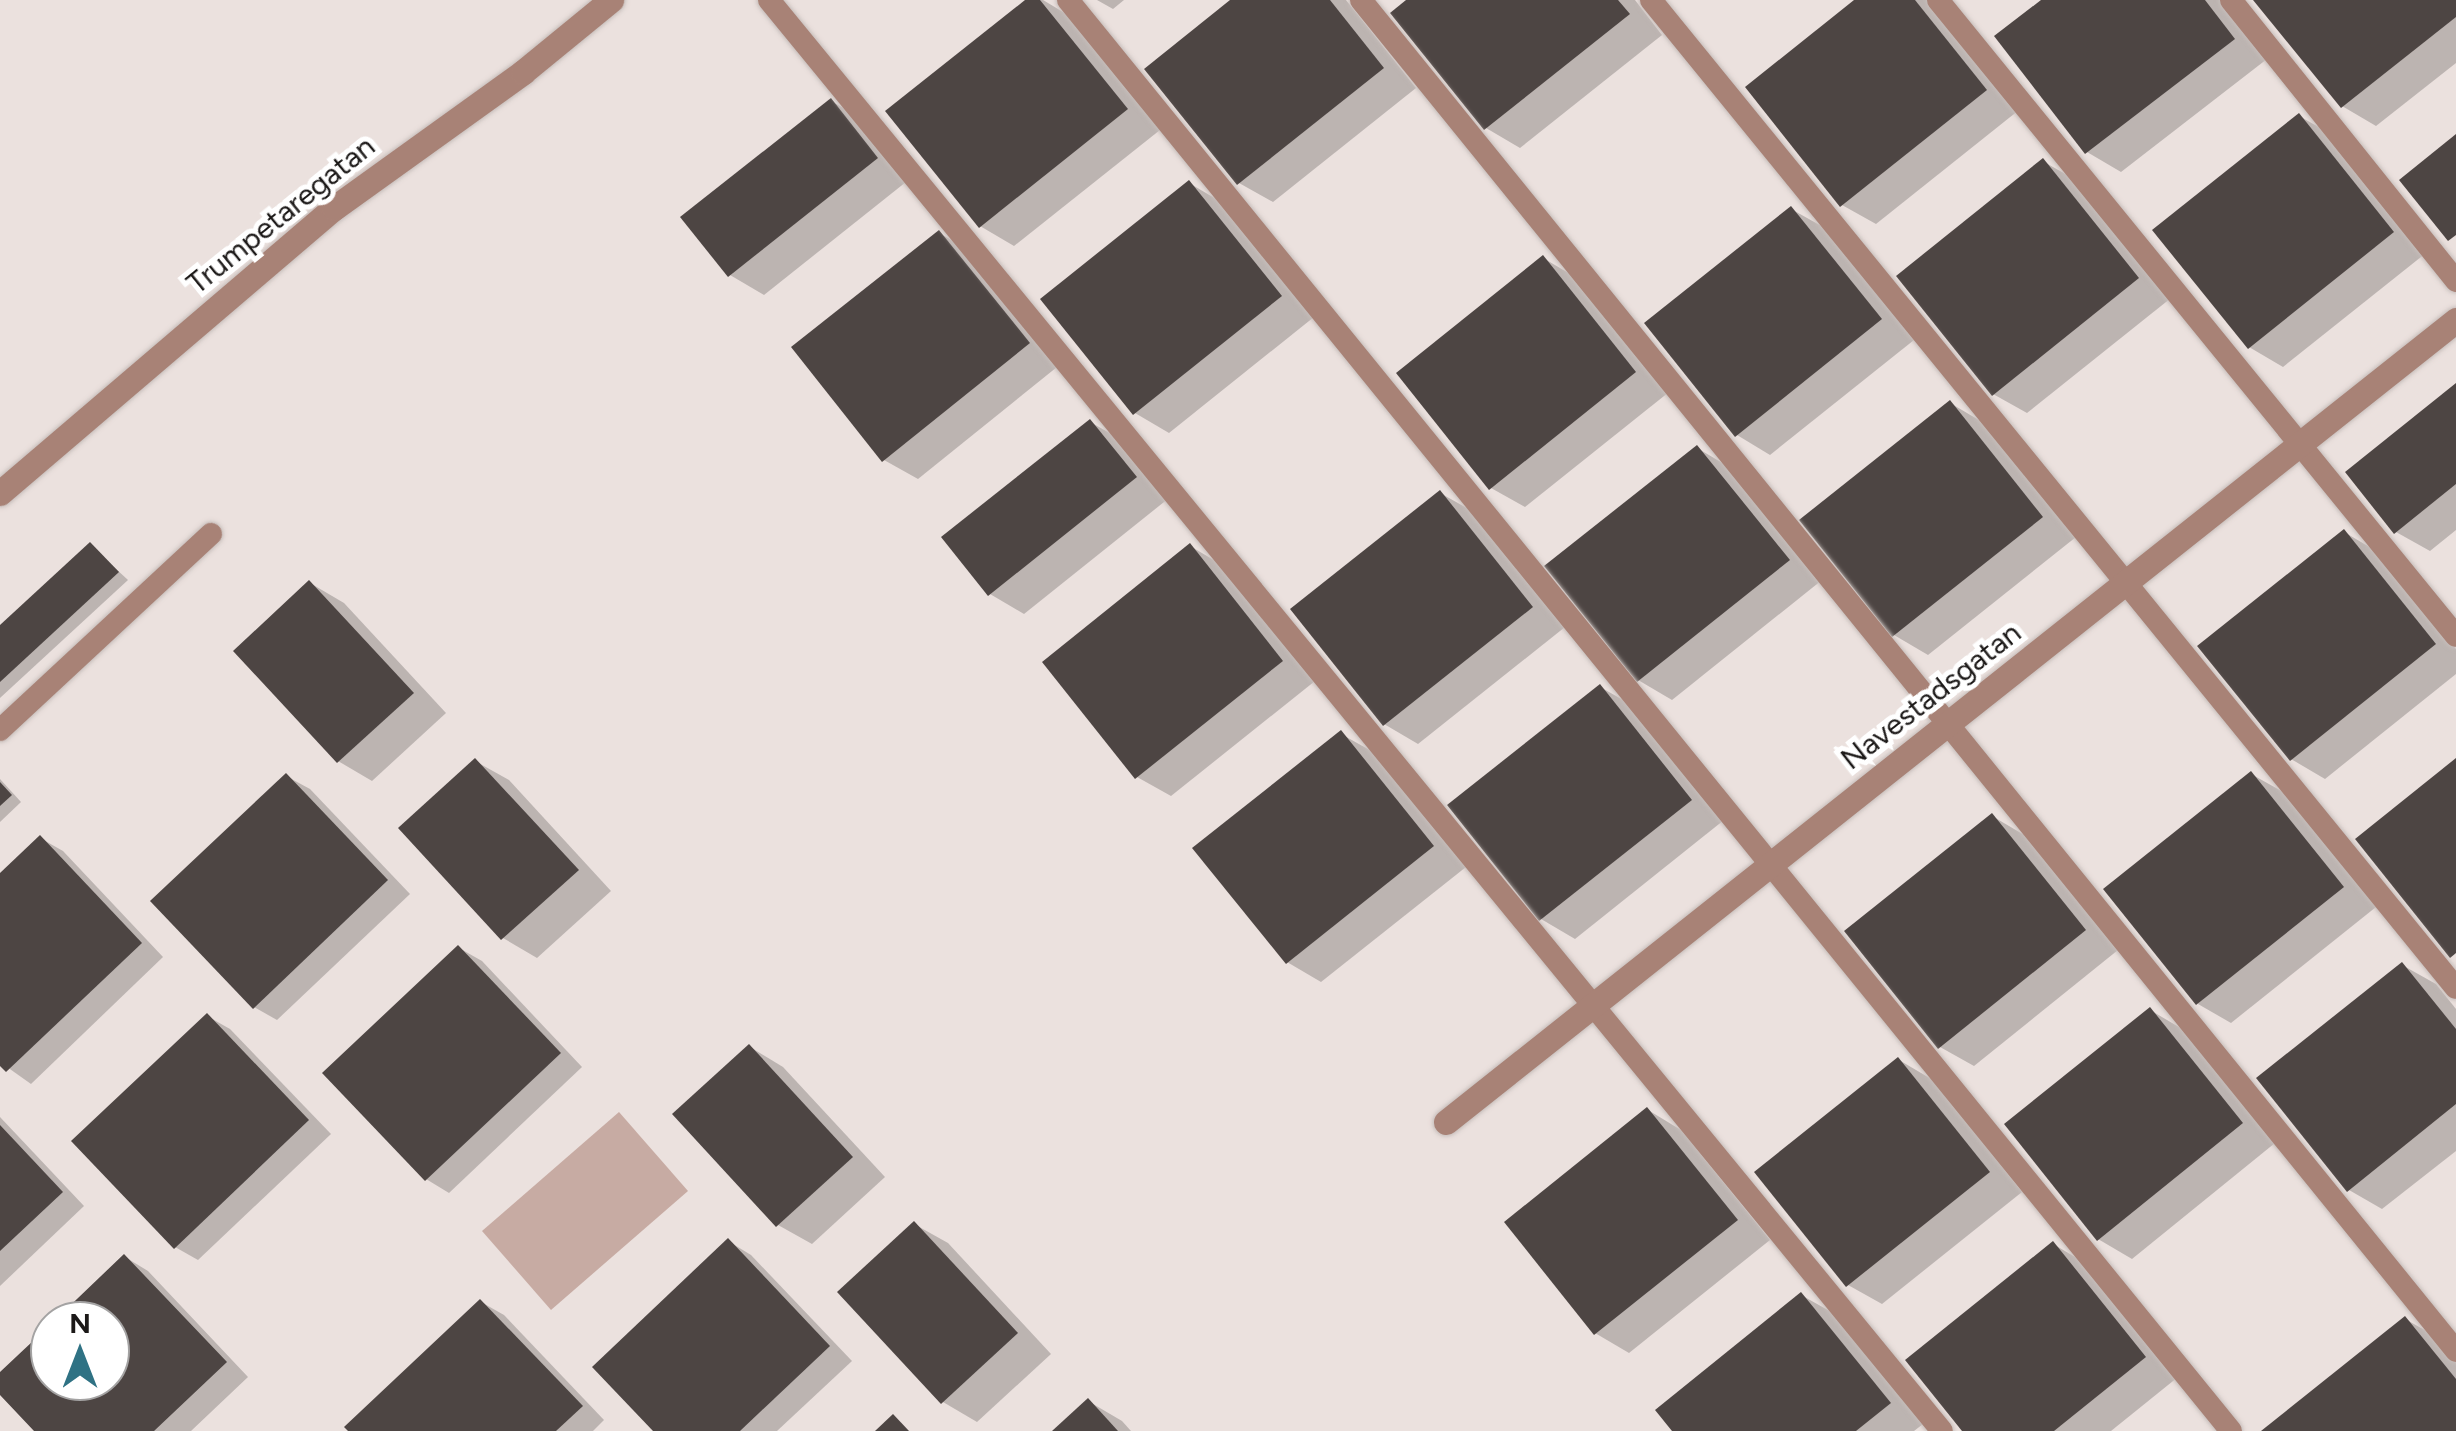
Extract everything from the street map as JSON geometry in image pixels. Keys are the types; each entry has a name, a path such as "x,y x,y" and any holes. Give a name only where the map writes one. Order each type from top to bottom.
{"street":[{"name":"Trumpetaregatan","path":"0,493 334,208 524,72 611,0"},
{"name":"Navestadsgatan","path":"1446,1122 2456,320"}],"lane":[{"path":"769,0 1942,1431"},
{"path":"1068,0 2231,1431"},
{"path":"1361,0 2456,1351"},
{"path":"1651,0 2456,988"},
{"path":"1938,0 2456,636"},
{"path":"2231,0 2456,281"},
{"path":"0,730 211,534"}],"shaded area":[{"path":"619,1112 688,1191 551,1310 482,1231"}],"building":[{"path":"1025,0 1040,0 1128,109 979,228 885,111"},
{"path":"1230,0 1330,0 1384,68 1237,185 1144,69"},
{"path":"1406,0 1618,0 1630,14 1484,130 1390,13"},
{"path":"1854,0 1915,0 1987,90 1840,207 1745,87"},
{"path":"2041,0 2205,0 2235,39 2085,154 1994,36"},
{"path":"2253,0 2456,0 2456,17 2341,108"},
{"path":"831,98 878,158 728,277 680,217"},
{"path":"2299,113 2394,232 2248,349 2152,230"},
{"path":"2456,134 2456,235 2448,241 2399,180"},
{"path":"2043,158 2139,278 1992,396 1896,276"},
{"path":"1189,180 1282,296 1133,415 1040,299"},
{"path":"1791,206 1882,319 1735,437 1644,323"},
{"path":"939,230 1030,343 882,462 791,347"},
{"path":"1543,255 1636,372 1489,490 1396,373"},
{"path":"2456,383 2456,484 2394,534 2345,472"},
{"path":"1950,400 2043,517 1892,637 1799,520"},
{"path":"1090,419 1137,477 988,596 941,537"},
{"path":"1697,445 1790,560 1637,682 1544,566"},
{"path":"1440,490 1533,607 1383,726 1290,609"},
{"path":"2344,529 2436,644 2290,761 2197,646"},
{"path":"90,542 119,572 0,682 0,625"},
{"path":"1190,543 1283,661 1135,779 1042,662"},
{"path":"309,580 414,693 337,763 233,651"},
{"path":"1600,684 1692,800 1539,921 1447,805"},
{"path":"1341,730 1434,846 1286,964 1192,848"},
{"path":"475,758 579,870 501,940 398,828"},
{"path":"2456,758 2456,953 2450,958 2355,839"},
{"path":"2251,771 2344,887 2196,1005 2103,889"},
{"path":"286,773 388,880 253,1009 150,901"},
{"path":"0,782 12,795 0,806"},
{"path":"1992,813 2086,930 1938,1049 1844,931"},
{"path":"40,835 142,943 6,1072 0,1066 0,873"},
{"path":"458,945 561,1053 425,1181 322,1073"},
{"path":"2402,962 2456,1029 2456,1104 2347,1192 2256,1078"},
{"path":"2150,1007 2243,1123 2097,1241 2004,1124"},
{"path":"207,1013 309,1120 174,1249 71,1141"},
{"path":"749,1044 853,1157 776,1227 672,1114"},
{"path":"1898,1057 1990,1172 1846,1287 1754,1172"},
{"path":"1647,1107 1738,1220 1594,1335 1504,1222"},
{"path":"0,1125 63,1192 0,1251"},
{"path":"914,1221 1018,1333 941,1404 837,1292"},
{"path":"728,1238 830,1346 740,1431 653,1431 592,1367"},
{"path":"2053,1241 2146,1357 2054,1431 1962,1431 1905,1360"},
{"path":"124,1254 227,1362 154,1431 34,1431 0,1395 0,1372 30,1344 30,1401 130,1401 130,1301 75,1301"},
{"path":"1801,1292 1891,1403 1856,1431 1672,1431 1655,1410"},
{"path":"480,1299 583,1406 556,1431 348,1431 344,1427"},
{"path":"2405,1316 2456,1379 2456,1431 2261,1431"},
{"path":"1088,1398 1118,1431 1052,1431"},
{"path":"893,1414 909,1431 875,1431"}]}
